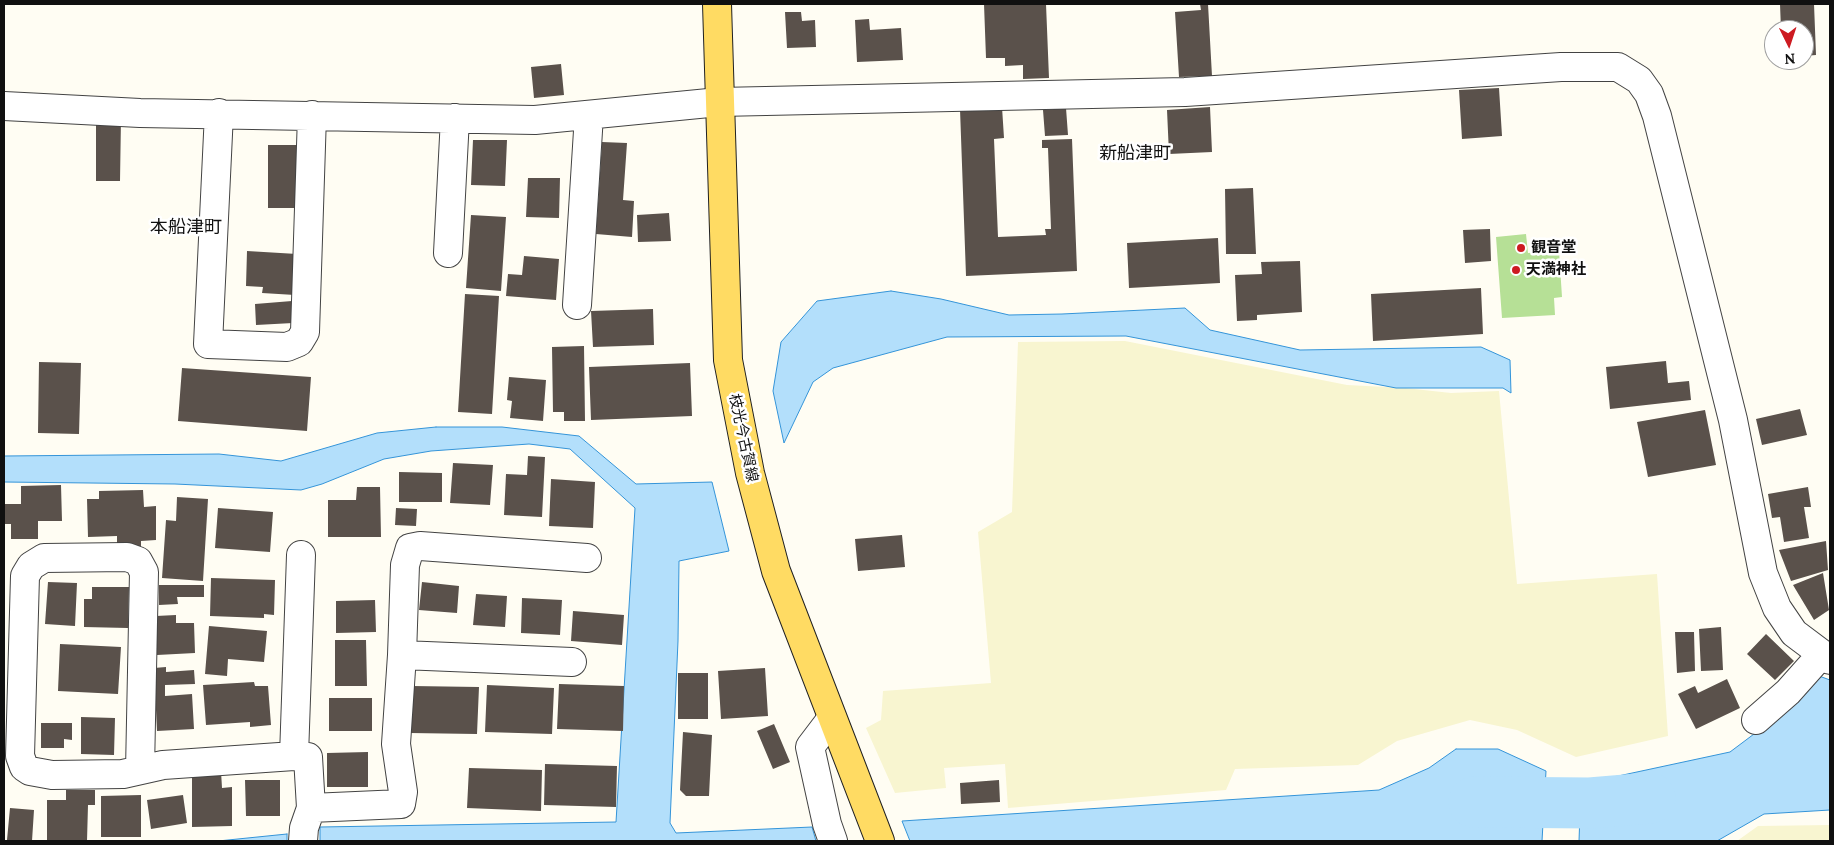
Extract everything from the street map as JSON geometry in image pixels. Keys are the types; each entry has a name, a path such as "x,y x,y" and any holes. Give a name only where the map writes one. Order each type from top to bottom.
{"main road":[{"name":"枝光今古賀線","path":"717,8 728,360 750,473 776,571 877,832"}],"street":[{"path":"4,106 140,113 535,120 719,102 1185,92 1561,67 1593,66 1618,68 1640,80 1649,94 1657,116 1733,420 1763,572 1777,608 1794,634 1826,657 1756,720"},
{"path":"219,114 208,344 287,347 299,342 305,332 312,115"},
{"path":"577,305 589,115"},
{"path":"448,253 455,118"},
{"path":"140,770 144,572 138,561 128,557 44,558 31,566 25,576 20,756 24,767 30,771 52,775 123,774 172,764 294,756 308,757 306,826 401,804 402,792 396,744 405,565 410,548 420,546 587,558"},
{"path":"294,756 301,555"},
{"path":"402,654 572,662"},
{"path":"830,833 810,747 832,718"}],"shaded area":[{"path":"1125,341 1347,385 1451,393 1499,391 1517,584 1657,574 1668,736 1576,757 1517,730 1470,720 1397,741 1358,765 1235,769 1226,790 1008,808 1005,764 944,768 946,788 895,793 866,728 881,720 883,691 991,683 978,532 1012,512 1018,342"},
{"path":"1830,825 1830,841 1737,841 1758,826"}],"green space":[{"path":"1526,234 1528,253 1559,251 1562,297 1554,298 1555,315 1502,318 1496,237"}],"water":[{"path":"891,291 941,299 1009,315 1185,308 1210,330 1300,350 1481,347 1510,360 1511,393 1503,388 1396,388 1126,336 947,337 833,368 813,382 784,443 773,391 781,342 817,301"},
{"path":"436,427 502,427 579,436 636,484 712,482 729,551 679,561 678,641 670,823 676,833 812,827 816,841 320,841 320,827 616,822 635,508 570,449 529,444 431,451 384,459 322,484 301,490 175,484 4,482 4,456 219,454 281,461 377,433"},
{"path":"1819,676 1830,680 1830,810 1764,814 1717,841 1579,841 1581,784 1730,752 1758,731"},
{"path":"1456,749 1498,749 1546,771 1542,841 910,841 902,821 1379,790 1429,768"},
{"path":"287,834 287,841 218,841"}],"building":[{"path":"984,4 1046,4 1049,78 1023,79 1023,65 1005,66 1005,58 986,58"},
{"path":"1200,4 1208,4 1212,76 1179,77 1175,12 1201,10"},
{"path":"1780,4 1814,4 1816,55 1814,55 1814,20 1781,20"},
{"path":"785,12 801,12 802,21 815,20 816,47 787,48"},
{"path":"869,19 870,30 901,28 903,60 857,62 855,20"},
{"path":"561,64 564,95 534,98 531,67"},
{"path":"1499,88 1502,136 1462,139 1459,90"},
{"path":"1002,107 1004,138 994,139 998,237 1046,235 1045,229 1051,229 1048,148 1042,148 1042,140 1072,139 1077,271 966,276 960,109"},
{"path":"1210,107 1212,152 1169,154 1167,110"},
{"path":"1066,108 1068,135 1045,136 1043,110"},
{"path":"96,118 121,118 120,181 96,181"},
{"path":"473,140 507,140 505,186 471,185"},
{"path":"602,142 627,143 623,200 634,201 632,237 596,234"},
{"path":"268,145 299,145 299,208 268,208"},
{"path":"528,178 560,178 559,218 526,217"},
{"path":"1253,188 1256,254 1226,254 1225,189"},
{"path":"669,213 671,241 638,242 637,215"},
{"path":"471,215 506,217 501,291 466,288"},
{"path":"1490,229 1491,261 1465,263 1463,230"},
{"path":"1218,238 1220,283 1129,288 1127,243"},
{"path":"247,251 297,254 295,295 262,293 263,287 246,286"},
{"path":"524,256 559,259 556,300 506,296 508,274 522,275"},
{"path":"1300,261 1302,312 1257,315 1257,320 1237,321 1235,275 1262,274 1261,262"},
{"path":"1481,288 1483,334 1373,341 1371,294"},
{"path":"465,294 499,296 492,414 458,412"},
{"path":"292,301 293,323 256,325 255,304"},
{"path":"653,309 654,345 593,347 591,311"},
{"path":"584,346 585,421 564,421 564,412 553,412 552,347"},
{"path":"1666,361 1668,383 1689,381 1691,400 1610,409 1606,367"},
{"path":"39,362 81,363 79,434 38,433"},
{"path":"690,363 692,416 591,420 589,367"},
{"path":"182,368 311,377 307,431 178,421"},
{"path":"509,377 546,380 543,421 510,418 512,401 507,400"},
{"path":"1800,409 1807,435 1762,445 1756,419"},
{"path":"1705,410 1716,465 1648,477 1637,422"},
{"path":"528,456 545,457 542,517 504,515 506,474 527,475"},
{"path":"453,463 493,465 490,505 450,503"},
{"path":"399,472 442,473 442,502 399,502"},
{"path":"551,479 595,482 593,528 549,526"},
{"path":"61,485 62,521 38,521 38,539 11,539 11,524 4,524 4,504 21,504 21,486"},
{"path":"357,487 380,487 381,537 328,537 328,500 356,500"},
{"path":"1808,487 1811,507 1804,507 1809,538 1784,542 1780,517 1772,518 1768,494"},
{"path":"143,490 144,507 156,506 156,540 141,541 141,548 117,548 117,536 88,537 87,499 99,499 99,491"},
{"path":"177,497 208,499 203,581 162,578 166,520 176,521"},
{"path":"218,508 273,512 270,552 215,548"},
{"path":"396,508 417,509 416,526 395,525"},
{"path":"902,535 905,567 858,571 855,539"},
{"path":"1826,541 1828,570 1791,581 1779,550"},
{"path":"1823,573 1829,610 1814,620 1793,585"},
{"path":"211,578 275,580 274,615 264,614 264,618 210,616"},
{"path":"48,582 77,583 75,626 45,624"},
{"path":"422,582 459,586 457,613 419,610"},
{"path":"159,585 204,585 204,597 177,597 178,604 159,605"},
{"path":"92,587 129,587 128,628 84,627 84,599 92,599"},
{"path":"476,594 507,596 505,627 473,625"},
{"path":"522,598 562,600 560,635 521,633"},
{"path":"375,600 376,632 336,633 336,601"},
{"path":"573,611 624,615 622,645 571,641"},
{"path":"176,615 176,623 194,623 195,653 157,655 156,616"},
{"path":"209,626 267,631 264,662 228,659 227,676 205,674"},
{"path":"1721,627 1723,670 1701,671 1699,629"},
{"path":"1675,632 1694,632 1695,671 1677,673"},
{"path":"1766,634 1794,661 1775,680 1747,654"},
{"path":"335,640 366,640 367,686 335,686"},
{"path":"60,644 121,647 118,694 58,691"},
{"path":"166,667 166,672 194,670 195,684 165,685 165,696 192,694 194,729 157,731 154,668"},
{"path":"765,668 768,716 721,719 718,671"},
{"path":"678,673 708,673 708,719 678,719"},
{"path":"1727,679 1740,708 1696,729 1678,694 1695,686 1698,693"},
{"path":"254,682 255,686 268,686 271,725 250,727 250,722 206,725 203,685"},
{"path":"559,684 624,686 623,731 557,729"},
{"path":"487,685 554,688 552,734 485,732"},
{"path":"412,686 479,687 477,734 410,733"},
{"path":"329,698 372,698 372,731 329,731"},
{"path":"81,717 115,718 114,755 81,754"},
{"path":"41,723 72,723 72,740 64,739 64,748 41,748"},
{"path":"774,724 790,762 773,769 757,731"},
{"path":"683,732 712,735 709,796 686,796 680,790"},
{"path":"368,752 368,787 327,787 327,753"},
{"path":"545,764 617,766 616,807 544,805"},
{"path":"469,768 542,770 541,811 467,808"},
{"path":"221,771 222,788 232,787 232,826 192,827 192,772"},
{"path":"245,780 280,780 280,816 246,816"},
{"path":"999,780 1000,802 961,804 960,783"},
{"path":"66,790 95,790 95,805 88,805 87,841 47,841 47,800 66,800"},
{"path":"141,795 141,837 101,837 101,796"},
{"path":"183,795 187,823 151,829 147,800"},
{"path":"10,808 34,810 32,841 7,840"}],"waterway":[{"path":"1474,802 1590,803 1650,798"}],"place":[{"name":"観音堂","path":"1521,248"},
{"name":"天満神社","path":"1516,270"}],"district":[{"name":"新船津町","path":"1135,154"},
{"name":"本船津町","path":"186,228"}]}
